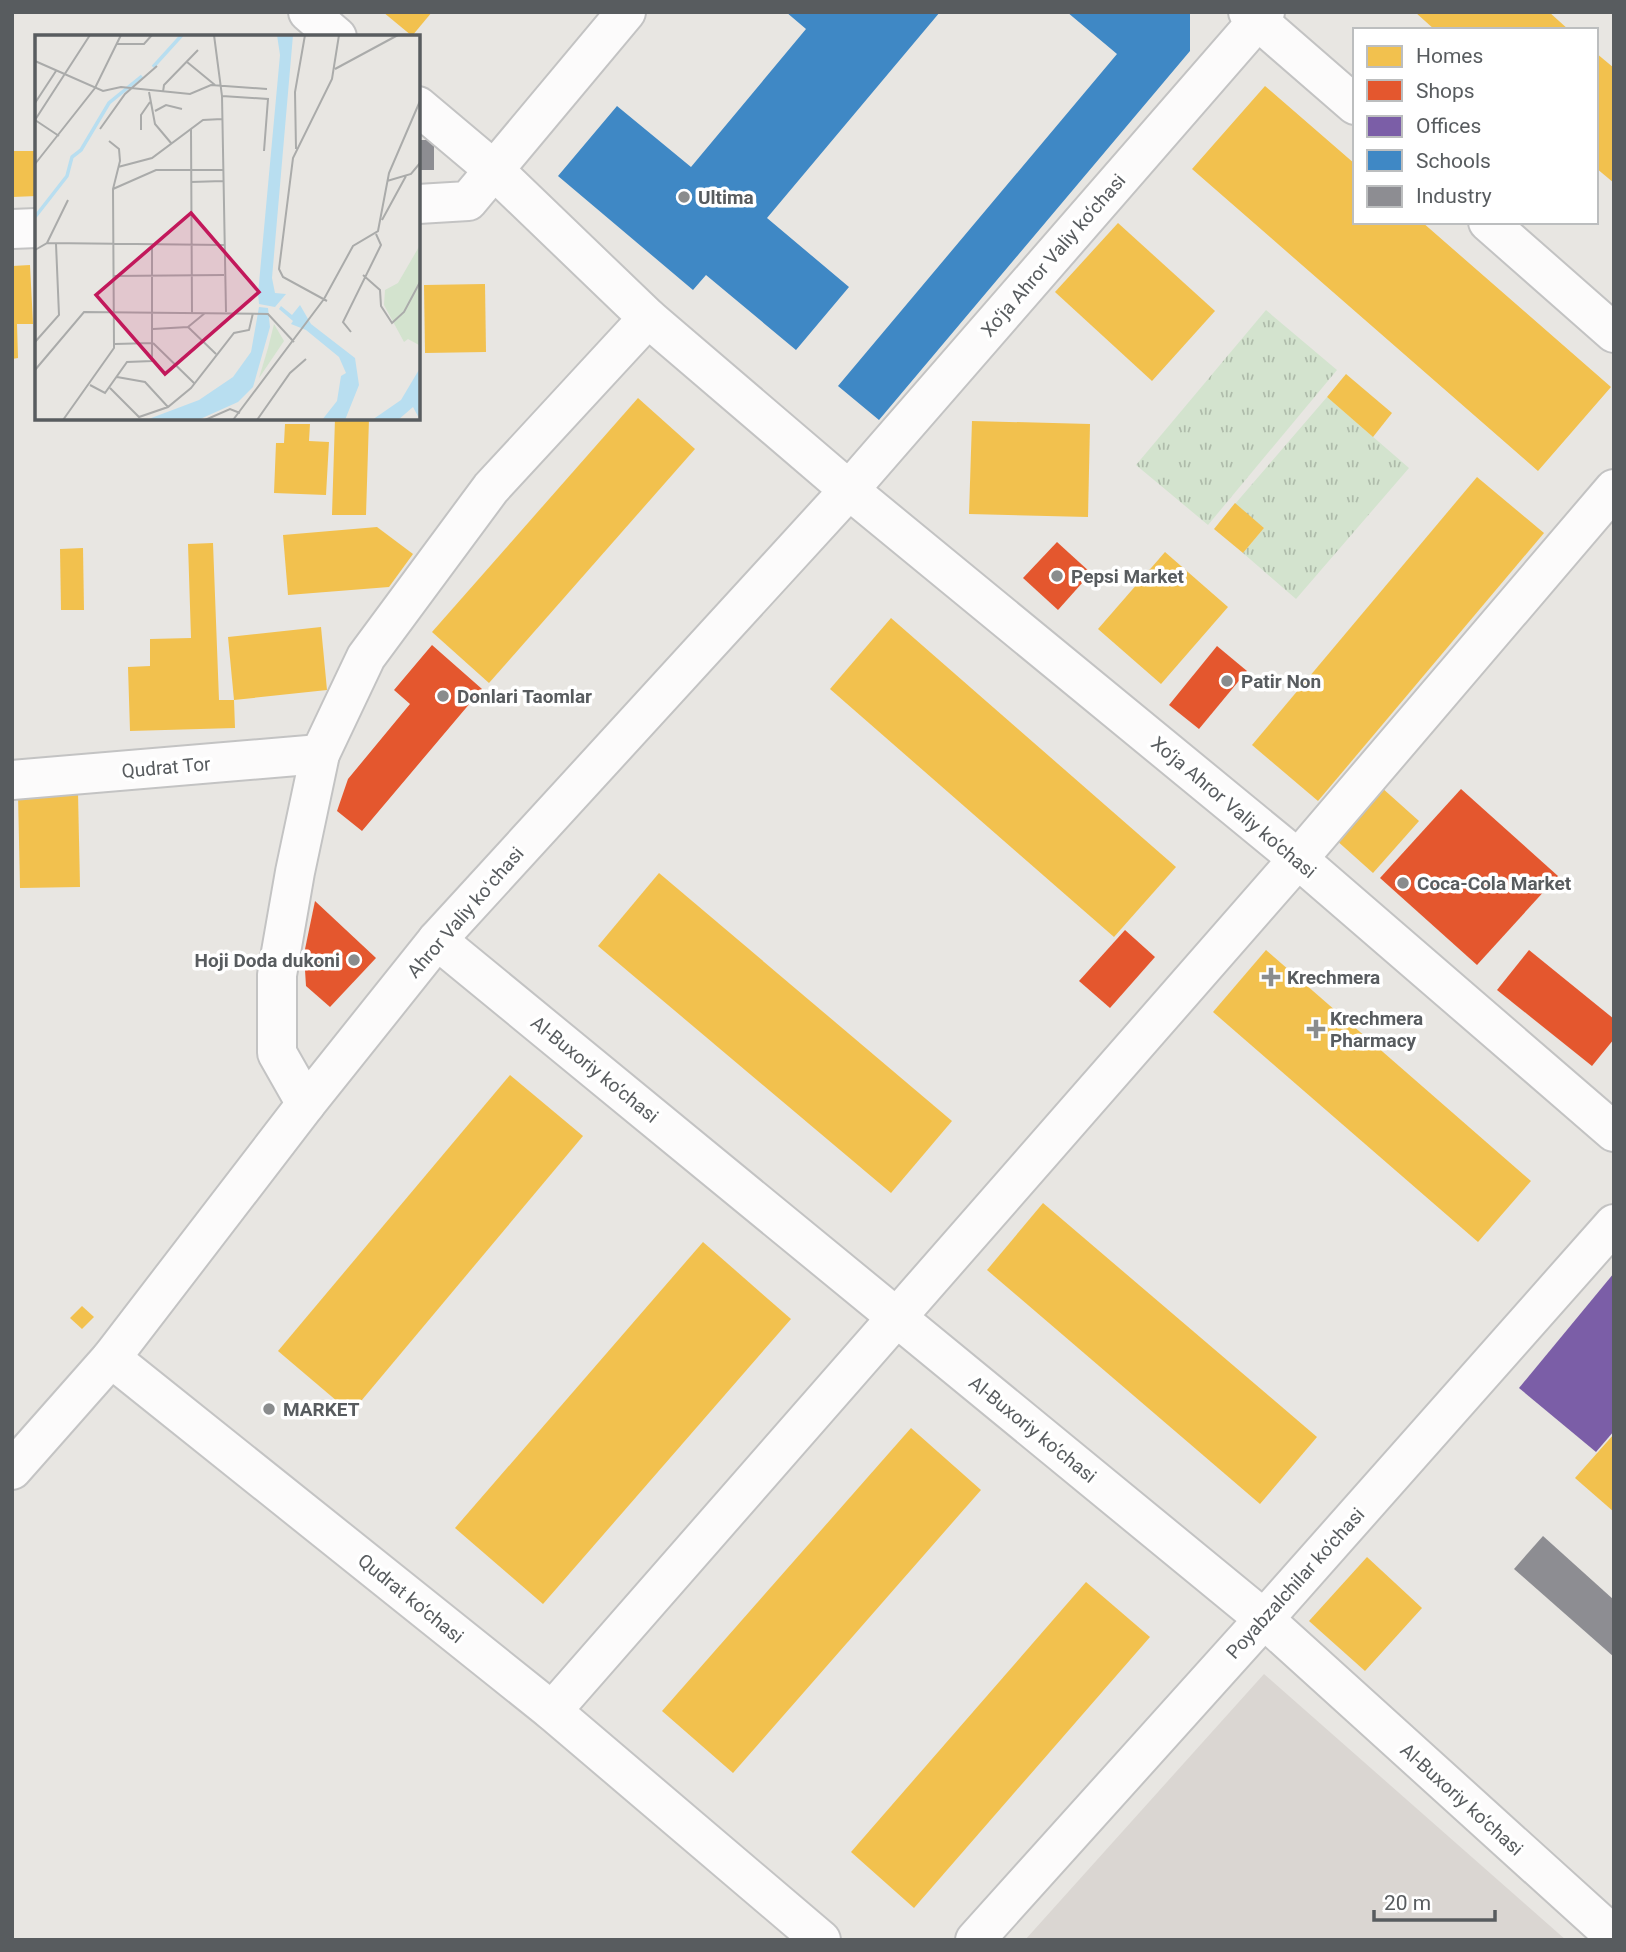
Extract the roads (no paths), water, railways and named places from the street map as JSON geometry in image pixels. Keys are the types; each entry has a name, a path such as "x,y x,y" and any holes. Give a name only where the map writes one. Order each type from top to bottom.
{"street":[{"path":"308,12 335,35"},
{"path":"420,204 468,201 626,12"},
{"path":"1257,15 1353,103"},
{"name":"Xo‘ja Ahror Valiy ko‘chasi","path":"849,490 1257,15"},
{"name":"Xo‘ja Ahror Valiy ko‘chasi","path":"420,108 494,170 648,318 849,490 1298,859 1614,1132"},
{"path":"1490,224 1614,333"},
{"path":"12,229 35,228"},
{"path":"306,1104 277,1053 277,975 320,754 366,657 483,498 648,318"},
{"path":"552,1711 1298,859 1614,489"},
{"name":"Ahror Valiy koʻchasi","path":"111,1358 306,1104 437,940 849,490"},
{"name":"Qudrat Tor","path":"12,780 320,754"},
{"name":"Al-Buxoriy ko‘chasi","path":"437,940 1264,1619 1614,1936"},
{"name":"Poyabzalchilar ko‘chasi","path":"975,1940 1614,1224"},
{"path":"12,1470 111,1358"},
{"name":"Qudrat ko‘chasi","path":"111,1358 552,1711 821,1940"}],"place":[{"name":"Ultima","path":"684,197"},
{"name":"Pepsi Market","path":"1057,576"},
{"name":"Patir Non","path":"1227,681"},
{"name":"Donlari Taomlar","path":"443,696"},
{"name":"Coca-Cola Market","path":"1403,883"},
{"name":"Hoji Doda dukoni","path":"354,960"},
{"name":"Krechmera","path":"1271,977"},
{"name":"Krechmera Pharmacy","path":"1316,1029"},
{"name":"MARKET","path":"269,1409"}]}
